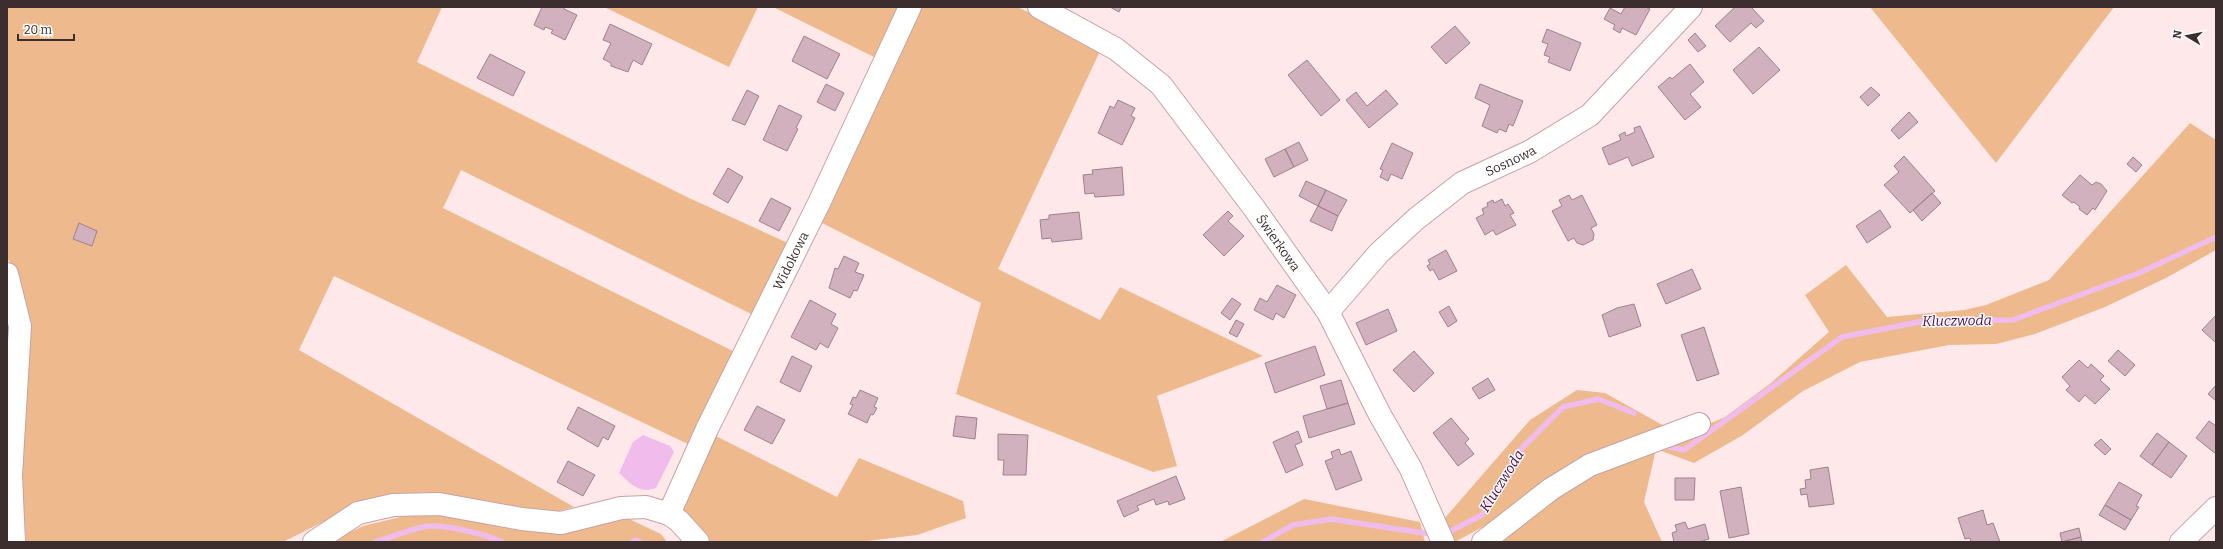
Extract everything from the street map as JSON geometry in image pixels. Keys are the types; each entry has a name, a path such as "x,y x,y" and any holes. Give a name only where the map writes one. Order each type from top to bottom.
{"street":[{"name":"Widokowa","path":"669,514 707,429 819,203 910,7"},
{"name":"Świerkowa","path":"1039,7 1116,49 1161,85 1254,208 1328,312 1380,415 1410,469 1443,542"},
{"name":"Sosnowa","path":"1328,312 1379,253 1416,219 1462,184 1529,152 1590,115 1691,7"},
{"path":"7,274 20,326 11,475 14,542"},
{"path":"1483,542 1551,489 1590,465 1699,424"},
{"path":"314,542 358,513 393,505 439,504 522,519 561,523 621,508 646,507 669,514 679,521 698,542"},
{"path":"2181,542 2216,508"}],"shaded area":[{"path":"7,7 442,7 417,62 689,198 788,243 753,315 461,170 443,208 735,352 690,445 334,276 299,350 574,507 547,514 423,492 341,513 283,542 26,542 20,446 16,272 7,258"},
{"path":"604,7 758,7 729,67"},
{"path":"773,7 900,7 874,57"},
{"path":"922,7 1018,7 1101,49 998,269 1100,320 1120,287 1263,356 1157,396 1177,466 1153,472 956,394 981,303 816,220"},
{"path":"1870,7 2114,7 1996,163"},
{"path":"2190,123 2216,140 2216,250 2166,278 2105,307 2035,334 1996,344 1949,345 1860,362 1803,391 1743,435 1694,463 1656,449 1644,502 1662,542 1493,542 1560,488 1725,417 1771,383 1829,332 1805,295 1846,265 1887,317 1964,310 1986,305 2049,280"},
{"path":"1577,390 1605,393 1666,427 1455,542 1444,519 1530,420"},
{"path":"710,433 837,497 859,458 963,501 966,518 917,535 859,542 707,542 683,514 681,492"},
{"path":"643,435 670,446 674,452 656,488 650,490 636,487 619,473 633,442"},
{"path":"1304,499 1420,522 1425,542 1220,542"},
{"path":"413,514 627,518 661,534 667,542 330,542 363,526"}],"building":[{"path":"542,7 565,7 564,9 577,15 565,40 551,33 553,30 545,27 544,30 534,25"},
{"path":"1110,7 1121,7 1119,12"},
{"path":"1625,7 1646,7 1650,9 1636,35 1622,28 1620,33 1613,29 1615,25 1604,19 1610,8 1621,14"},
{"path":"1735,7 1751,7 1764,21 1756,28 1751,23 1730,42 1715,26"},
{"path":"610,24 652,44 642,65 633,60 628,72 611,66 611,63 603,59 611,43 603,40"},
{"path":"1455,26 1470,43 1446,64 1431,47"},
{"path":"1547,29 1581,43 1570,71 1548,62 1550,57 1544,55 1548,44 1542,42"},
{"path":"1695,33 1706,46 1698,52 1688,40"},
{"path":"804,36 840,54 827,79 792,61"},
{"path":"1759,47 1780,70 1753,94 1733,70"},
{"path":"490,54 525,72 513,96 477,78"},
{"path":"1307,60 1340,100 1321,116 1288,75"},
{"path":"1690,64 1704,82 1690,94 1701,107 1685,120 1658,87 1670,77 1672,79"},
{"path":"826,84 844,93 835,111 817,102"},
{"path":"1480,84 1523,101 1513,126 1509,124 1506,132 1499,129 1497,133 1482,126 1490,105 1475,98"},
{"path":"1871,87 1880,95 1868,106 1860,97"},
{"path":"747,90 759,96 745,125 732,120"},
{"path":"1386,90 1398,104 1369,128 1346,100 1356,92 1367,106"},
{"path":"1118,100 1135,108 1131,116 1135,118 1122,145 1098,133 1110,106 1114,108"},
{"path":"779,105 802,116 796,128 798,129 787,151 763,140"},
{"path":"1909,112 1918,122 1899,139 1891,130"},
{"path":"1640,126 1654,157 1632,166 1628,157 1609,165 1602,148 1621,140 1619,135 1625,132 1626,136 1635,132 1634,128"},
{"path":"1299,142 1308,160 1294,167 1285,149"},
{"path":"1392,143 1413,153 1402,179 1391,174 1388,181 1380,177 1383,170 1380,169"},
{"path":"1285,149 1294,167 1274,177 1265,159"},
{"path":"1904,156 1935,191 1910,213 1884,185 1899,172 1894,166"},
{"path":"2133,157 2142,165 2136,172 2127,164"},
{"path":"1122,167 1124,195 1095,197 1094,193 1085,194 1083,175 1093,174 1092,170"},
{"path":"728,168 743,177 728,203 713,194"},
{"path":"2080,175 2092,185 2096,182 2101,184 2107,191 2095,210 2093,208 2087,215 2079,209 2080,207 2074,202 2072,203 2062,195"},
{"path":"1306,181 1326,190 1318,206 1299,196"},
{"path":"1326,190 1347,200 1338,216 1318,206"},
{"path":"1932,193 1941,203 1922,221 1913,210"},
{"path":"1569,195 1572,200 1582,195 1597,225 1591,228 1594,234 1593,240 1583,245 1577,243 1574,238 1568,241 1552,211 1562,206 1559,200"},
{"path":"771,198 791,208 779,231 759,221"},
{"path":"1502,199 1505,206 1508,204 1514,213 1510,215 1516,225 1496,235 1493,230 1485,235 1476,218 1484,214 1482,209 1488,206 1487,203 1493,200 1494,203"},
{"path":"1318,206 1338,216 1332,231 1310,221"},
{"path":"1880,210 1891,227 1867,243 1856,226"},
{"path":"1228,211 1233,216 1228,221 1244,236 1224,256 1203,235"},
{"path":"1079,212 1082,239 1052,242 1051,238 1042,239 1040,220 1049,219 1049,215"},
{"path":"79,223 97,231 92,246 73,239"},
{"path":"1446,250 1457,271 1439,280 1433,269 1430,271 1427,266 1430,264 1428,260"},
{"path":"844,256 859,263 855,272 864,275 857,291 854,290 850,298 829,288 835,268 838,269"},
{"path":"1692,269 1701,289 1666,304 1657,284"},
{"path":"1277,285 1296,295 1284,318 1276,313 1273,320 1254,310 1260,298 1267,302"},
{"path":"1232,298 1241,304 1230,320 1221,313"},
{"path":"810,300 836,314 831,324 838,328 828,348 820,343 816,350 791,337"},
{"path":"1634,304 1641,326 1609,337 1602,315 1617,308"},
{"path":"1449,306 1457,321 1448,327 1439,312"},
{"path":"1388,309 1397,331 1366,345 1356,323"},
{"path":"2216,315 2216,343 2202,330"},
{"path":"1236,320 1244,324 1237,337 1229,333"},
{"path":"1704,327 1719,374 1697,381 1681,335"},
{"path":"1315,346 1325,375 1275,393 1265,363"},
{"path":"2118,350 2135,365 2125,376 2108,361"},
{"path":"1414,351 1434,373 1414,392 1393,370"},
{"path":"792,356 812,366 800,392 780,382"},
{"path":"2079,360 2088,368 2091,364 2104,376 2100,380 2110,389 2095,404 2085,395 2079,402 2066,390 2070,386 2062,377"},
{"path":"1488,378 1495,390 1479,399 1472,388"},
{"path":"1341,380 1348,403 1327,409 1320,386"},
{"path":"2216,385 2216,401 2208,394"},
{"path":"860,390 878,398 874,407 877,408 873,415 871,414 867,423 848,414 853,405 850,404 853,397 856,398"},
{"path":"1348,403 1355,424 1309,438 1303,416"},
{"path":"757,406 785,420 772,444 744,430"},
{"path":"578,407 615,426 608,440 603,437 598,447 567,429"},
{"path":"956,416 977,418 975,439 953,436"},
{"path":"1451,418 1469,439 1465,443 1474,454 1458,466 1433,433"},
{"path":"2209,421 2216,426 2216,454 2196,438"},
{"path":"1298,431 1302,442 1295,445 1303,465 1286,473 1273,442"},
{"path":"2157,433 2169,442 2152,465 2140,456"},
{"path":"998,434 1028,435 1026,475 1003,475 1004,460 998,460"},
{"path":"2101,439 2111,449 2105,455 2094,445"},
{"path":"2169,442 2187,456 2171,478 2152,465"},
{"path":"1339,449 1341,455 1351,451 1362,480 1336,490 1325,461 1333,458 1331,452"},
{"path":"568,461 595,475 583,496 557,482"},
{"path":"1828,467 1834,504 1809,507 1807,494 1801,495 1800,489 1806,488 1805,480 1811,479 1810,470"},
{"path":"1176,476 1185,499 1169,505 1168,501 1156,505 1154,499 1137,506 1139,510 1124,517 1117,501"},
{"path":"1675,478 1695,478 1694,500 1675,500"},
{"path":"2119,482 2142,495 2136,506 2139,507 2131,520 2105,505"},
{"path":"1741,487 1749,534 1729,538 1720,491"},
{"path":"2105,505 2131,520 2125,530 2099,515"},
{"path":"1983,510 1987,525 1993,523 2000,542 1971,542 1970,538 1965,539 1958,518"},
{"path":"1685,522 1688,529 1705,524 1709,539 1699,542 1674,542 1672,533 1677,531 1675,525"},
{"path":"2079,528 2081,537 2062,542 2060,533"},
{"path":"2081,537 2082,542 2062,542"}],"waterway":[{"name":"Kluczwoda","path":"1670,447 1684,450 1842,337 1924,321 2013,320 2139,273 2216,237"},
{"name":"Kluczwoda","path":"1449,532 1482,515 1521,449 1563,407 1598,399 1634,413"},
{"name":"Kluczwoda","path":"1263,542 1293,525 1331,519 1430,534"},
{"name":"Kluczwoda","path":"375,542 423,527 431,526 463,530 502,542"},
{"name":"Kluczwoda","path":"632,542 636,540 639,542"}]}
